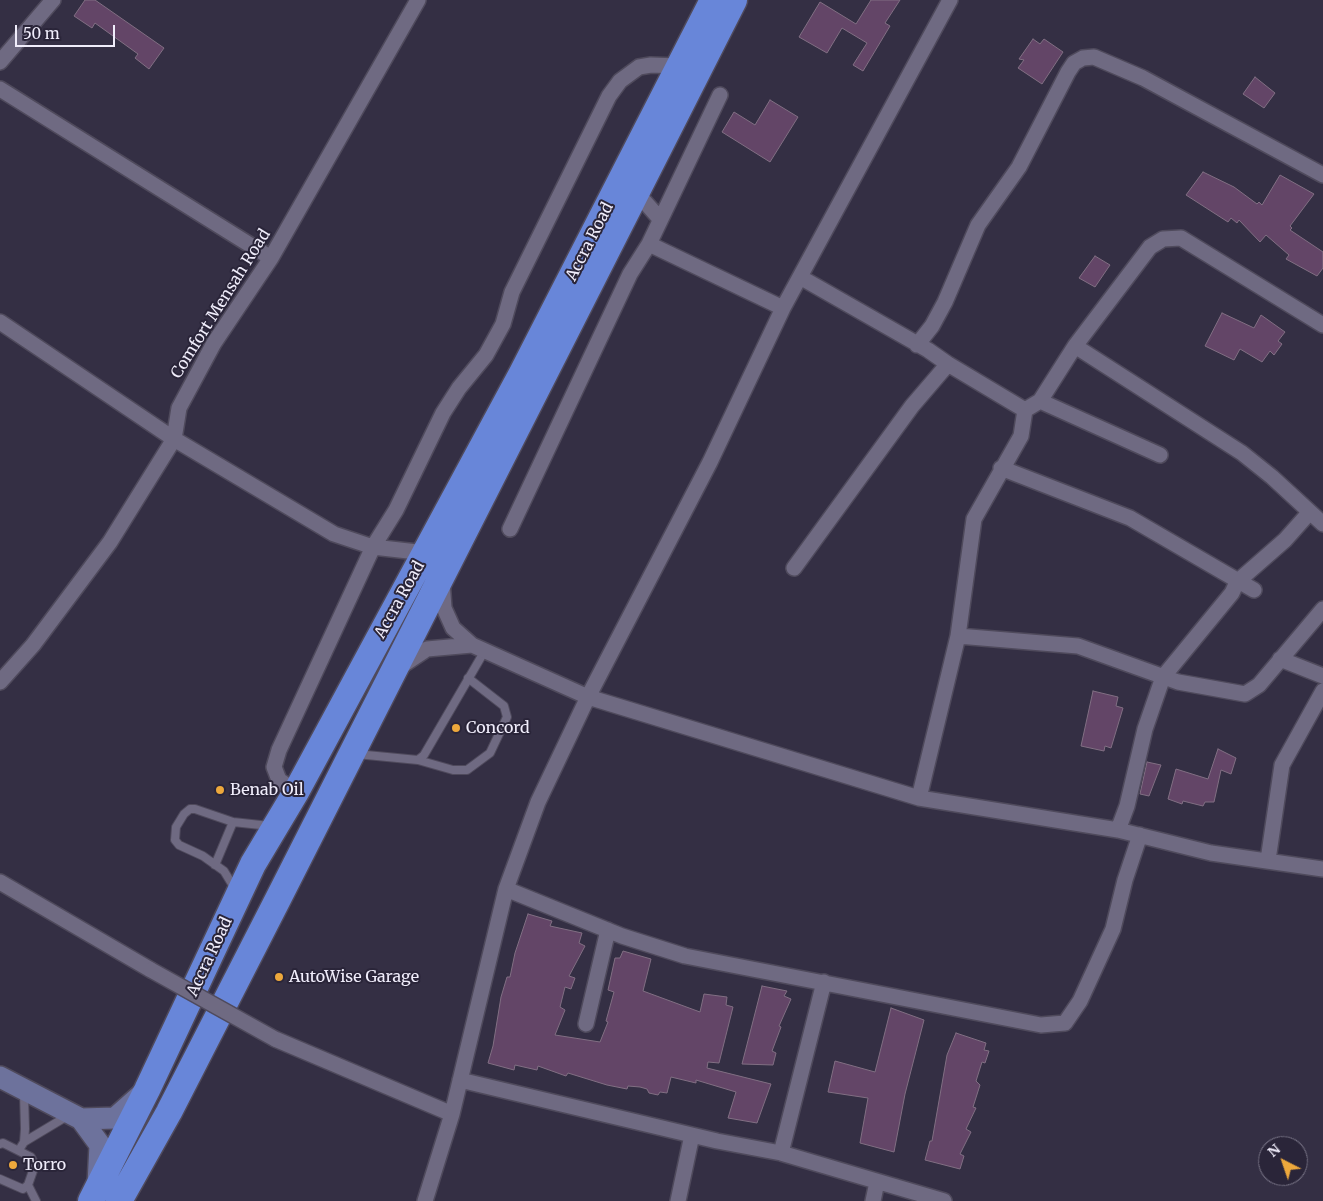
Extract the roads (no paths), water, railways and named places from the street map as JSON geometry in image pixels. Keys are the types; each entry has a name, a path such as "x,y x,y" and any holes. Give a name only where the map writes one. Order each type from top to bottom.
{"highway":[{"name":"Accra Road","path":"95,1193 147,1090 238,895 296,792 527,365 713,0"},
{"name":"Accra Road","path":"120,1201 169,1112 395,670 734,0"}],"street":[{"path":"0,62 54,0"},
{"name":"Comfort Mensah Road","path":"174,439 179,408 214,343 272,258 418,0"},
{"path":"425,1201 452,1114 506,889 538,802 588,696 710,462 784,308 950,0"},
{"path":"917,345 932,326 945,302 978,224 1019,166 1068,72 1074,63 1083,58 1100,59 1143,78 1323,175"},
{"path":"296,792 279,780 274,767 279,750 373,547 396,510 443,413 459,388 486,355 499,331 512,292 609,96 620,80 639,67 651,65 679,66"},
{"path":"0,90 272,258"},
{"path":"510,529 630,274 649,244 720,95"},
{"path":"637,193 660,220"},
{"path":"1025,410 1040,401 1075,346 1150,247 1163,239 1181,238 1323,325"},
{"path":"649,244 784,308"},
{"path":"800,277 1025,410"},
{"path":"0,322 174,439 334,534 373,547 426,553"},
{"path":"1075,346 1242,453 1272,477 1323,524"},
{"path":"794,568 912,406 948,364"},
{"path":"1040,401 1160,455"},
{"path":"919,798 958,636 974,519 1001,468 1021,436 1025,410"},
{"path":"0,682 33,645 110,542 174,439"},
{"path":"1001,468 1130,518 1237,582 1254,590"},
{"path":"1118,830 1127,806 1145,729 1163,677 1232,592 1237,582 1285,540 1310,512"},
{"path":"442,577 444,608 453,628 478,648 588,696 919,798 1118,830 1211,853 1323,869"},
{"path":"958,636 1078,646 1163,677 1245,694 1259,685 1323,609"},
{"path":"395,670 426,649 478,648"},
{"path":"1280,659 1323,676"},
{"path":"1268,860 1282,765 1323,691"},
{"path":"506,889 608,930 685,956 1041,1025 1065,1023 1080,1001 1113,929 1125,880 1140,835"},
{"path":"0,882 151,970 275,1039 452,1114"},
{"path":"586,1024 608,930"},
{"path":"782,1153 824,982"},
{"path":"0,1077 77,1116 115,1118 147,1090"},
{"path":"460,1080 692,1135 782,1153 944,1201"},
{"path":"77,1116 100,1145 95,1193"},
{"path":"678,1201 692,1135"},
{"path":"874,1201 877,1182"}],"lane":[{"path":"418,760 430,747 468,678 478,648"},
{"path":"352,753 418,760 454,770 467,770 490,753 507,716 504,706 468,678"},
{"path":"238,895 224,871 179,845 175,840 176,827 184,814 190,809 233,822 276,826"},
{"path":"215,865 233,822"},
{"path":"19,1150 24,1142 26,1118 23,1089"},
{"path":"24,1142 77,1116"},
{"path":"0,1144 3,1143 19,1150 34,1161 35,1165 28,1185 36,1201"},
{"path":"0,1179 20,1188 28,1185"}],"place":[{"name":"Concord","path":"456,728"},
{"name":"Benab Oil","path":"220,790"},
{"name":"AutoWise Garage","path":"279,977"},
{"name":"Torro","path":"13,1165"}]}
